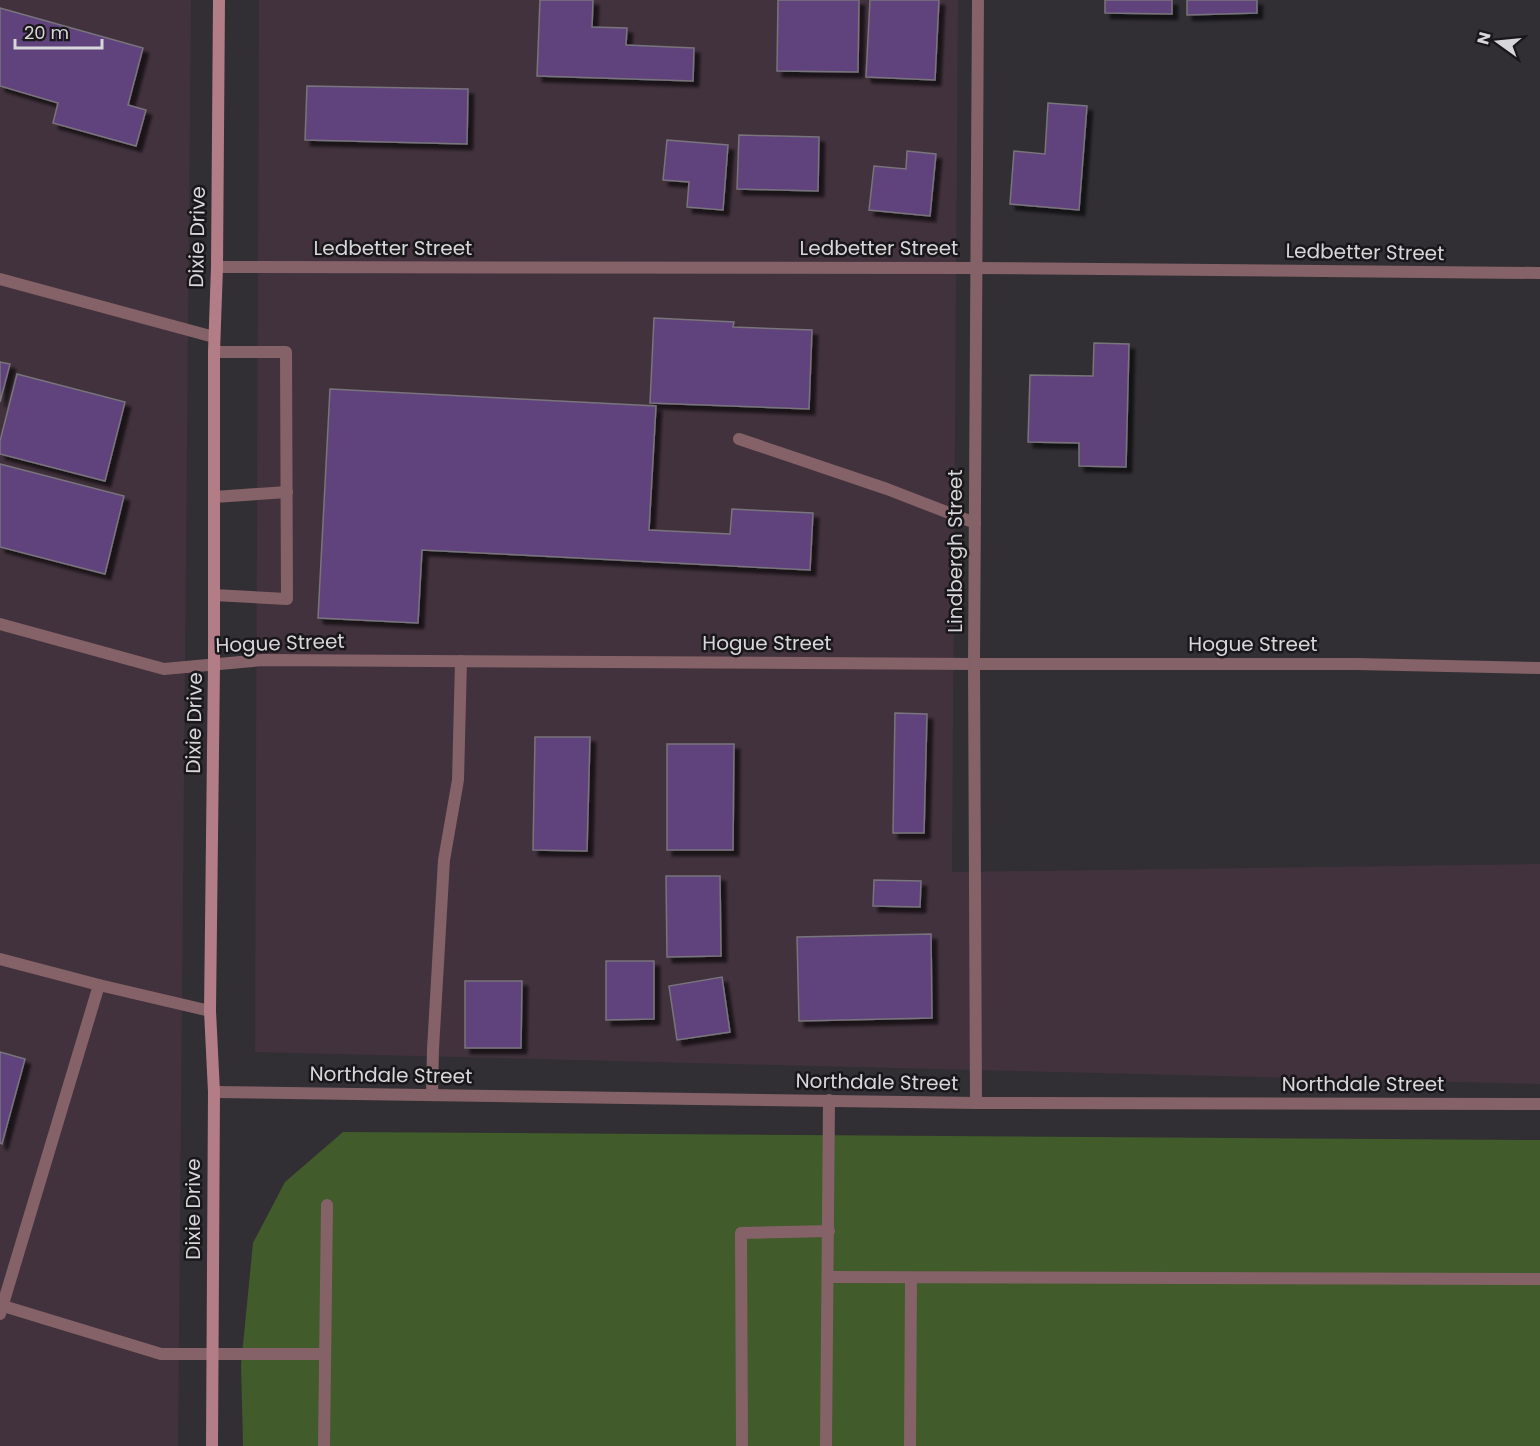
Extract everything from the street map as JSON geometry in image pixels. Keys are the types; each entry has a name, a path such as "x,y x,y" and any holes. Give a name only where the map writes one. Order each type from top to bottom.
{"street":[{"name":"Dixie Drive","path":"212,1446 214,1092 210,1011 214,665 214,337 217,267 219,0"},
{"name":"Lindbergh Street","path":"976,1102 974,664 978,0"},
{"name":"Ledbetter Street","path":"217,267 976,268 1540,273"},
{"path":"0,279 214,337"},
{"path":"214,352 286,352 287,599 214,595"},
{"path":"740,439 887,489 975,523"},
{"path":"214,496 287,492"},
{"name":"Hogue Street","path":"0,624 164,669 263,660 1357,664 1540,668"},
{"path":"432,1095 433,1037 444,860 458,780 461,661"},
{"path":"0,959 210,1011"},
{"path":"99,985 1,1308 161,1354 326,1354"},
{"name":"Northdale Street","path":"214,1092 976,1102 1540,1104"},
{"path":"826,1446 829,1100"},
{"path":"324,1446 327,1205"},
{"path":"742,1446 741,1233 829,1232"},
{"path":"828,1277 1540,1279"},
{"path":"910,1446 911,1278"}],"shaded area":[{"path":"0,0 191,0 178,1446 0,1446"},
{"path":"259,0 958,0 952,872 1540,864 1540,1084 255,1052"}],"green space":[{"path":"343,1132 1540,1140 1540,1446 243,1446 241,1365 253,1243 285,1182"}],"building":[{"path":"540,0 593,0 592,27 627,28 626,45 694,48 693,81 537,76"},
{"path":"778,0 859,0 858,72 777,71"},
{"path":"870,0 939,0 935,80 866,77"},
{"path":"1105,0 1172,0 1172,14 1105,13"},
{"path":"1187,0 1257,0 1257,13 1187,15"},
{"path":"0,8 143,48 128,105 146,110 136,146 53,123 58,103 0,86"},
{"path":"307,86 468,89 467,144 305,140"},
{"path":"1048,103 1087,106 1079,210 1010,204 1014,151 1045,154"},
{"path":"739,135 819,137 818,191 737,189"},
{"path":"667,140 728,145 723,210 687,207 689,182 663,180"},
{"path":"907,151 936,154 930,216 869,210 874,166 906,169"},
{"path":"654,318 734,322 733,327 812,330 809,409 650,403"},
{"path":"1094,343 1129,344 1126,467 1079,466 1079,443 1028,442 1030,375 1093,376"},
{"path":"0,362 10,364 0,402"},
{"path":"17,374 125,402 105,481 0,454 0,441"},
{"path":"330,389 656,406 649,530 730,534 732,509 813,513 810,570 422,550 418,623 318,618"},
{"path":"0,464 124,496 105,574 0,547"},
{"path":"895,713 927,714 924,833 893,833"},
{"path":"535,737 590,737 587,851 533,850"},
{"path":"667,744 734,744 733,850 667,850"},
{"path":"666,876 720,876 721,956 667,957"},
{"path":"874,880 921,881 920,907 873,906"},
{"path":"931,934 932,1018 799,1021 797,937"},
{"path":"606,961 654,961 654,1019 606,1020"},
{"path":"722,977 730,1032 677,1040 669,986"},
{"path":"465,981 522,981 521,1048 465,1048"},
{"path":"0,1052 25,1059 2,1144 0,1143"}]}
